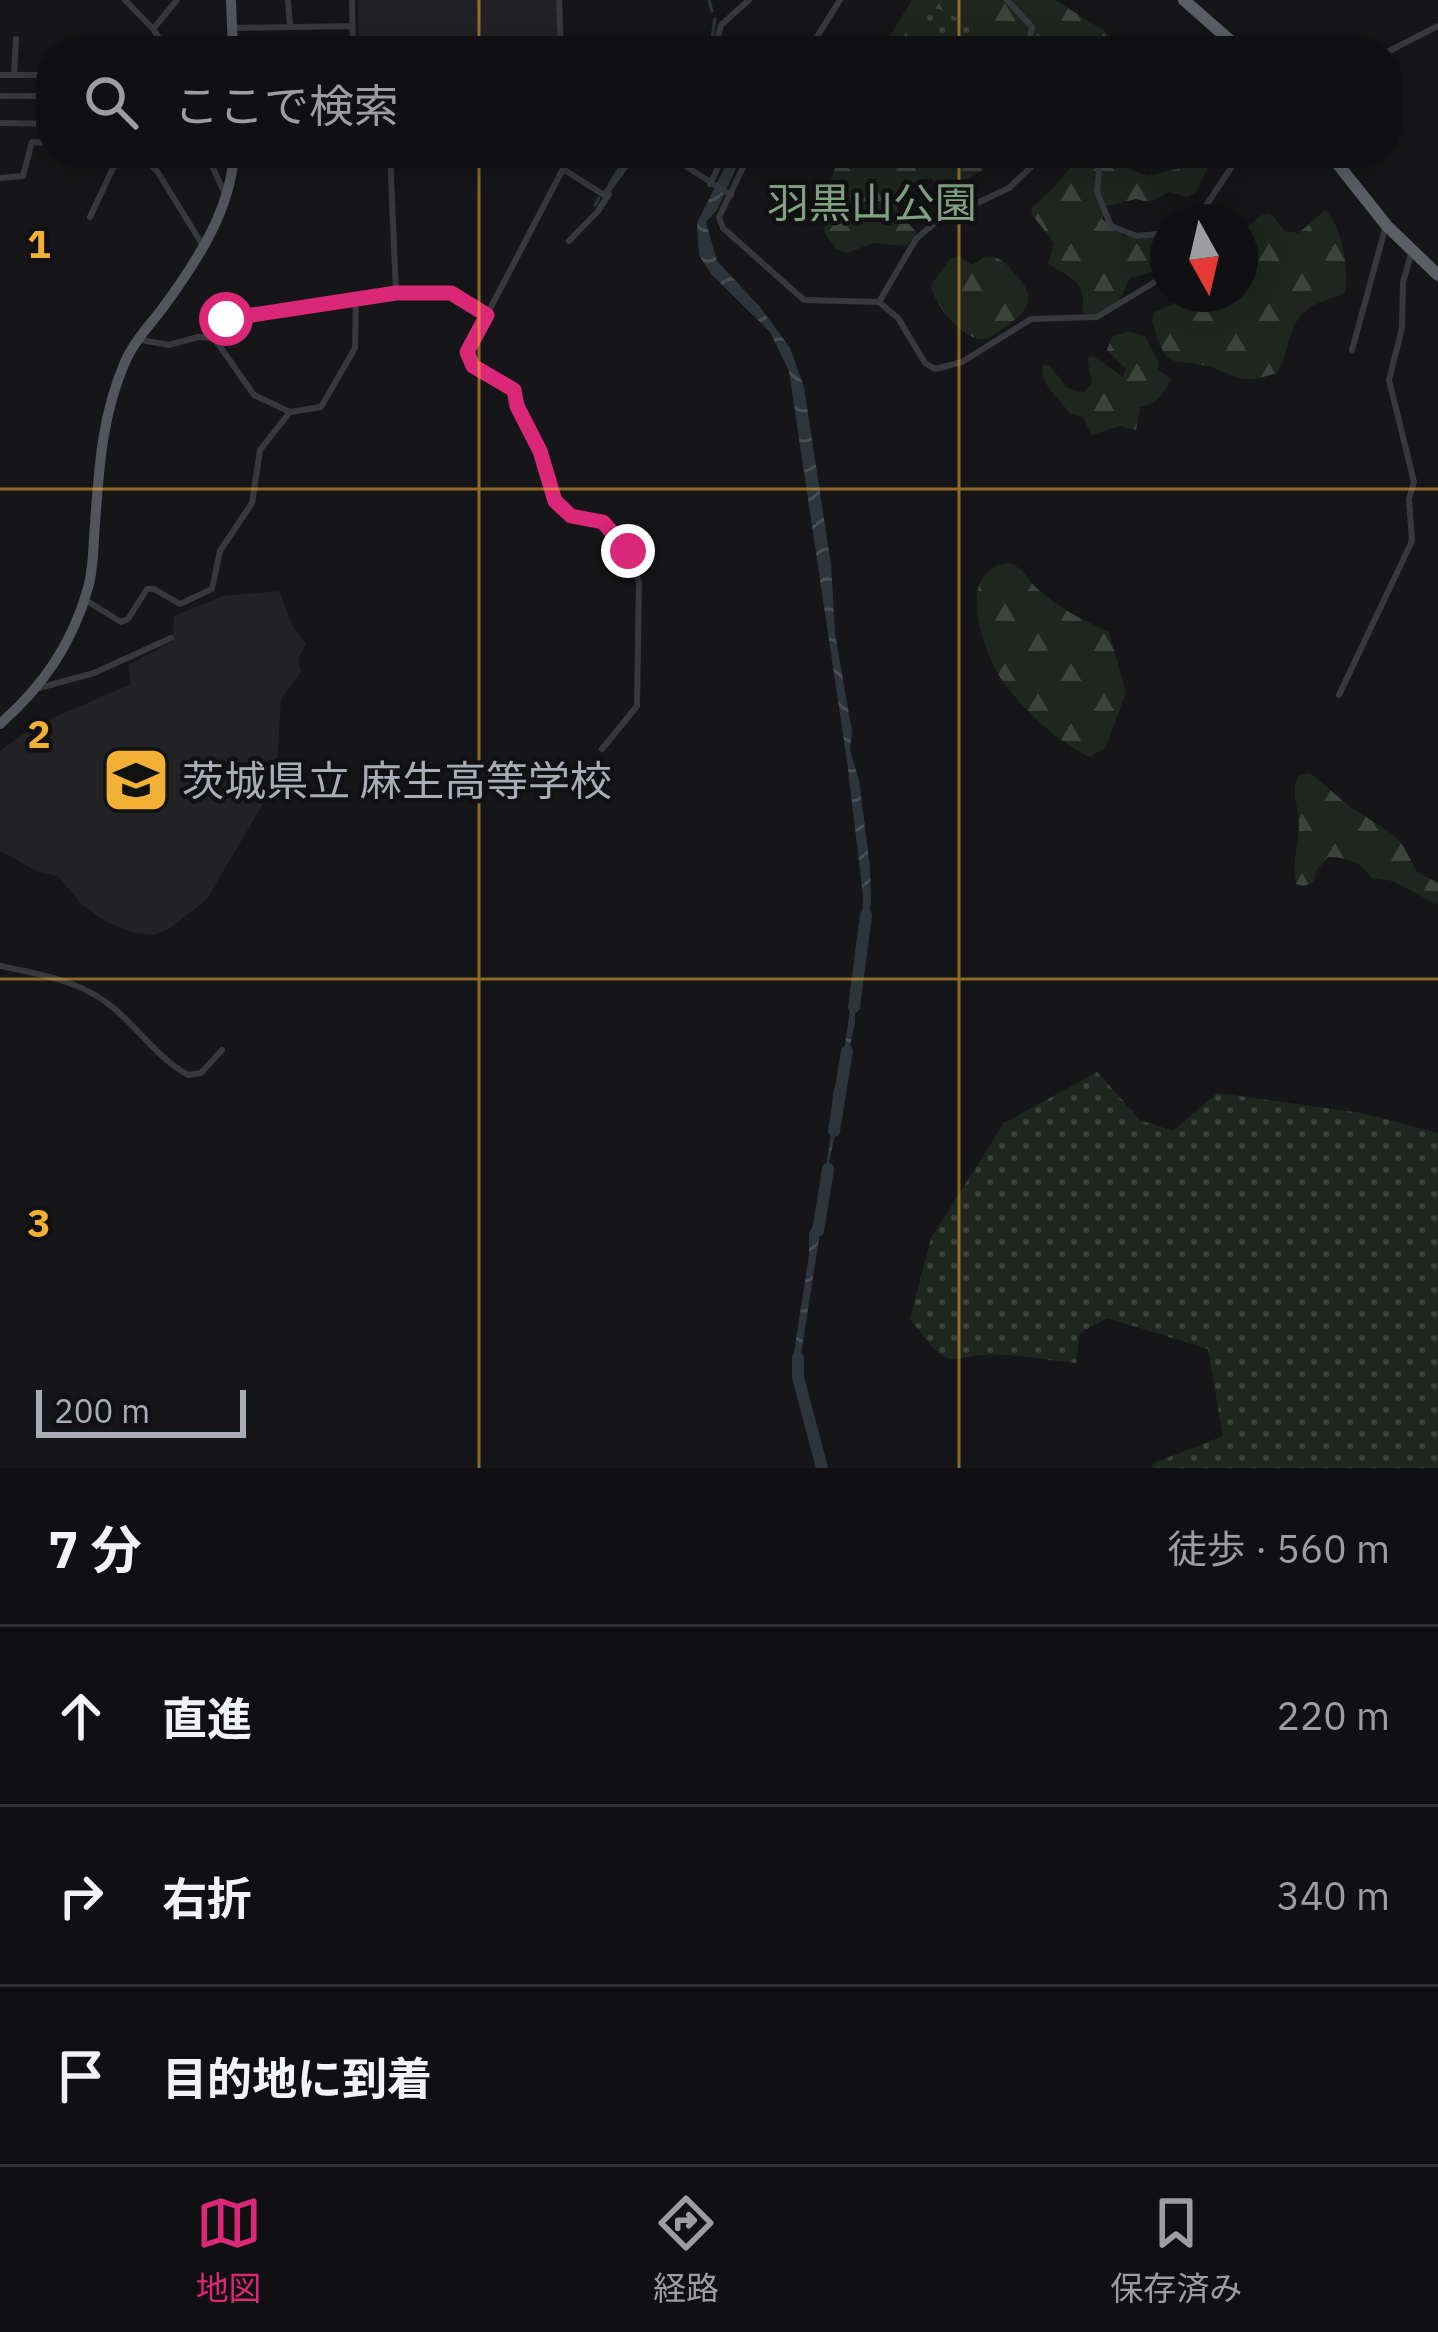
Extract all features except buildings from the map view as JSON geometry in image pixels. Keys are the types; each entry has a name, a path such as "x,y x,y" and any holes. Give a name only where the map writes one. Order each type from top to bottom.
{"highway":[{"path":"1184,0 1225,36"},
{"path":"1341,168 1387,226 1438,275"}],"main road":[{"path":"231,0 232,36"},
{"path":"0,724 39,688 68,643 89,584 106,409 128,355 204,246 226,197 231,168"}],"street":[{"path":"125,0 158,36"},
{"path":"153,28 177,0"},
{"path":"288,0 290,27"},
{"path":"352,0 352,36"},
{"path":"559,0 560,36"},
{"path":"718,36 721,25 749,0"},
{"path":"817,36 840,0"},
{"path":"1007,0 1032,27 1030,36"},
{"path":"232,28 352,26"},
{"path":"1402,44 1438,26"},
{"path":"14,75 16,39"},
{"path":"0,75 36,76"},
{"path":"0,96 36,96"},
{"path":"0,123 36,124"},
{"path":"0,178 23,176 32,142 36,142"},
{"path":"89,217 113,168"},
{"path":"154,168 204,246"},
{"path":"213,168 226,197"},
{"path":"391,168 396,293"},
{"path":"569,242 598,212 626,168"},
{"path":"687,168 730,194"},
{"path":"711,184 718,168"},
{"path":"743,168 719,217 720,225 800,298 879,302 898,318 925,363 939,370 992,345 1031,319 1097,317 1150,285"},
{"path":"879,302 916,239 935,223 1009,188 1030,168"},
{"path":"1099,168 1097,192 1112,226 1137,236 1150,235"},
{"path":"1208,204 1231,168"},
{"path":"602,749 637,706 640,582 628,551 603,522 571,516 555,501 514,390 473,366 467,352 563,170 600,194 609,194"},
{"path":"1352,350 1387,226"},
{"path":"1339,694 1412,541 1409,499 1414,482 1389,380 1402,328 1403,282 1412,251"},
{"path":"214,338 232,315 396,293 451,293 487,315"},
{"path":"214,338 254,395 290,412 321,407 355,348 356,297"},
{"path":"139,339 169,345 214,338"},
{"path":"83,600 121,622 128,619 147,589 180,604 212,589 220,551 252,503 260,450 290,412"},
{"path":"39,688 94,673 172,638"},
{"path":"0,966 63,978 80,987 114,1008 174,1068 188,1075 201,1073 221,1050"}],"shaded area":[{"path":"358,0 556,0 557,36 359,36"},
{"name":"茨城県立 麻生高等学校","path":"279,591 292,625 306,644 298,659 301,672 281,699 277,763 267,797 207,899 169,929 154,935 135,933 106,922 81,904 58,876 39,872 0,851 0,751 34,726 131,684 128,665 173,641 174,616 223,596"}],"green space":[{"path":"912,0 1055,0 1110,36 980,36 961,20 929,9 923,13 924,36 890,36"},
{"path":"1004,0 1021,36 893,36 911,7"},
{"name":"羽黒山公園","path":"835,168 986,168 948,191 934,188 933,179 923,179 901,196 897,211 906,214 917,233 906,246 873,243 848,253 836,249 824,232 821,204"},
{"path":"1070,168 1126,168 1148,176 1208,168 1196,192 1187,197 1169,192 1149,202 1136,199 1106,206 1102,219 1123,236 1150,237 1150,273 1130,278 1119,301 1093,316 1082,312 1080,286 1048,263 1054,243 1031,213"},
{"path":"1325,210 1331,217 1343,248 1345,292 1301,315 1277,373 1243,379 1168,357 1152,321 1155,312 1258,312 1258,218 1270,213 1285,231 1299,233"},
{"path":"959,256 972,265 986,256 1000,260 1027,291 1027,304 1019,316 987,338 972,337 956,326 933,292 931,285 950,259"},
{"path":"1129,332 1145,336 1159,363 1157,370 1171,378 1159,397 1140,407 1136,430 1120,426 1091,435 1083,417 1070,414 1047,384 1043,364 1066,387 1083,393 1092,383 1087,358 1093,356 1123,377 1126,369 1107,350 1112,336"},
{"path":"1008,563 1054,602 1109,632 1126,692 1106,747 1090,757 1032,715 1004,683 988,653 977,596 991,569"},
{"path":"1310,773 1403,845 1417,872 1438,883 1438,905 1393,881 1372,878 1358,864 1341,858 1328,857 1316,871 1314,882 1296,884 1299,824 1295,789 1298,776"},
{"path":"1097,1072 1140,1120 1173,1131 1217,1093 1362,1113 1438,1133 1438,1468 1151,1468 1223,1436 1208,1349 1107,1318 1080,1333 1076,1363 1008,1355 954,1359 925,1339 910,1319 931,1238 1004,1123"}],"water":[{"path":"724,168 736,168 717,210 706,222 717,261 790,348 804,387 831,565 835,633 852,732 850,750 859,780 870,867 871,903 856,971 863,895 789,371 770,332 711,274 699,255 697,223"},
{"path":"855,978 855,1023 837,1085 837,1125 820,1203 820,1232 798,1373 794,1353 809,1233 817,1220 833,1094"}],"waterway":[{"path":"709,0 712,11"},
{"path":"712,36 715,19"},
{"path":"609,184 619,168"},
{"path":"595,205 599,198"},
{"path":"854,1007 866,915"},
{"path":"834,1131 847,1051"},
{"path":"818,1231 828,1169"},
{"path":"798,1358 798,1377 822,1468"}],"place":[{"name":"茨城県立 麻生高等学校","path":"136,780"}],"route":[{"path":"226,319 356,297 451,293 487,315 467,352 473,366 514,390 555,501 571,516 603,522 628,551"}]}
